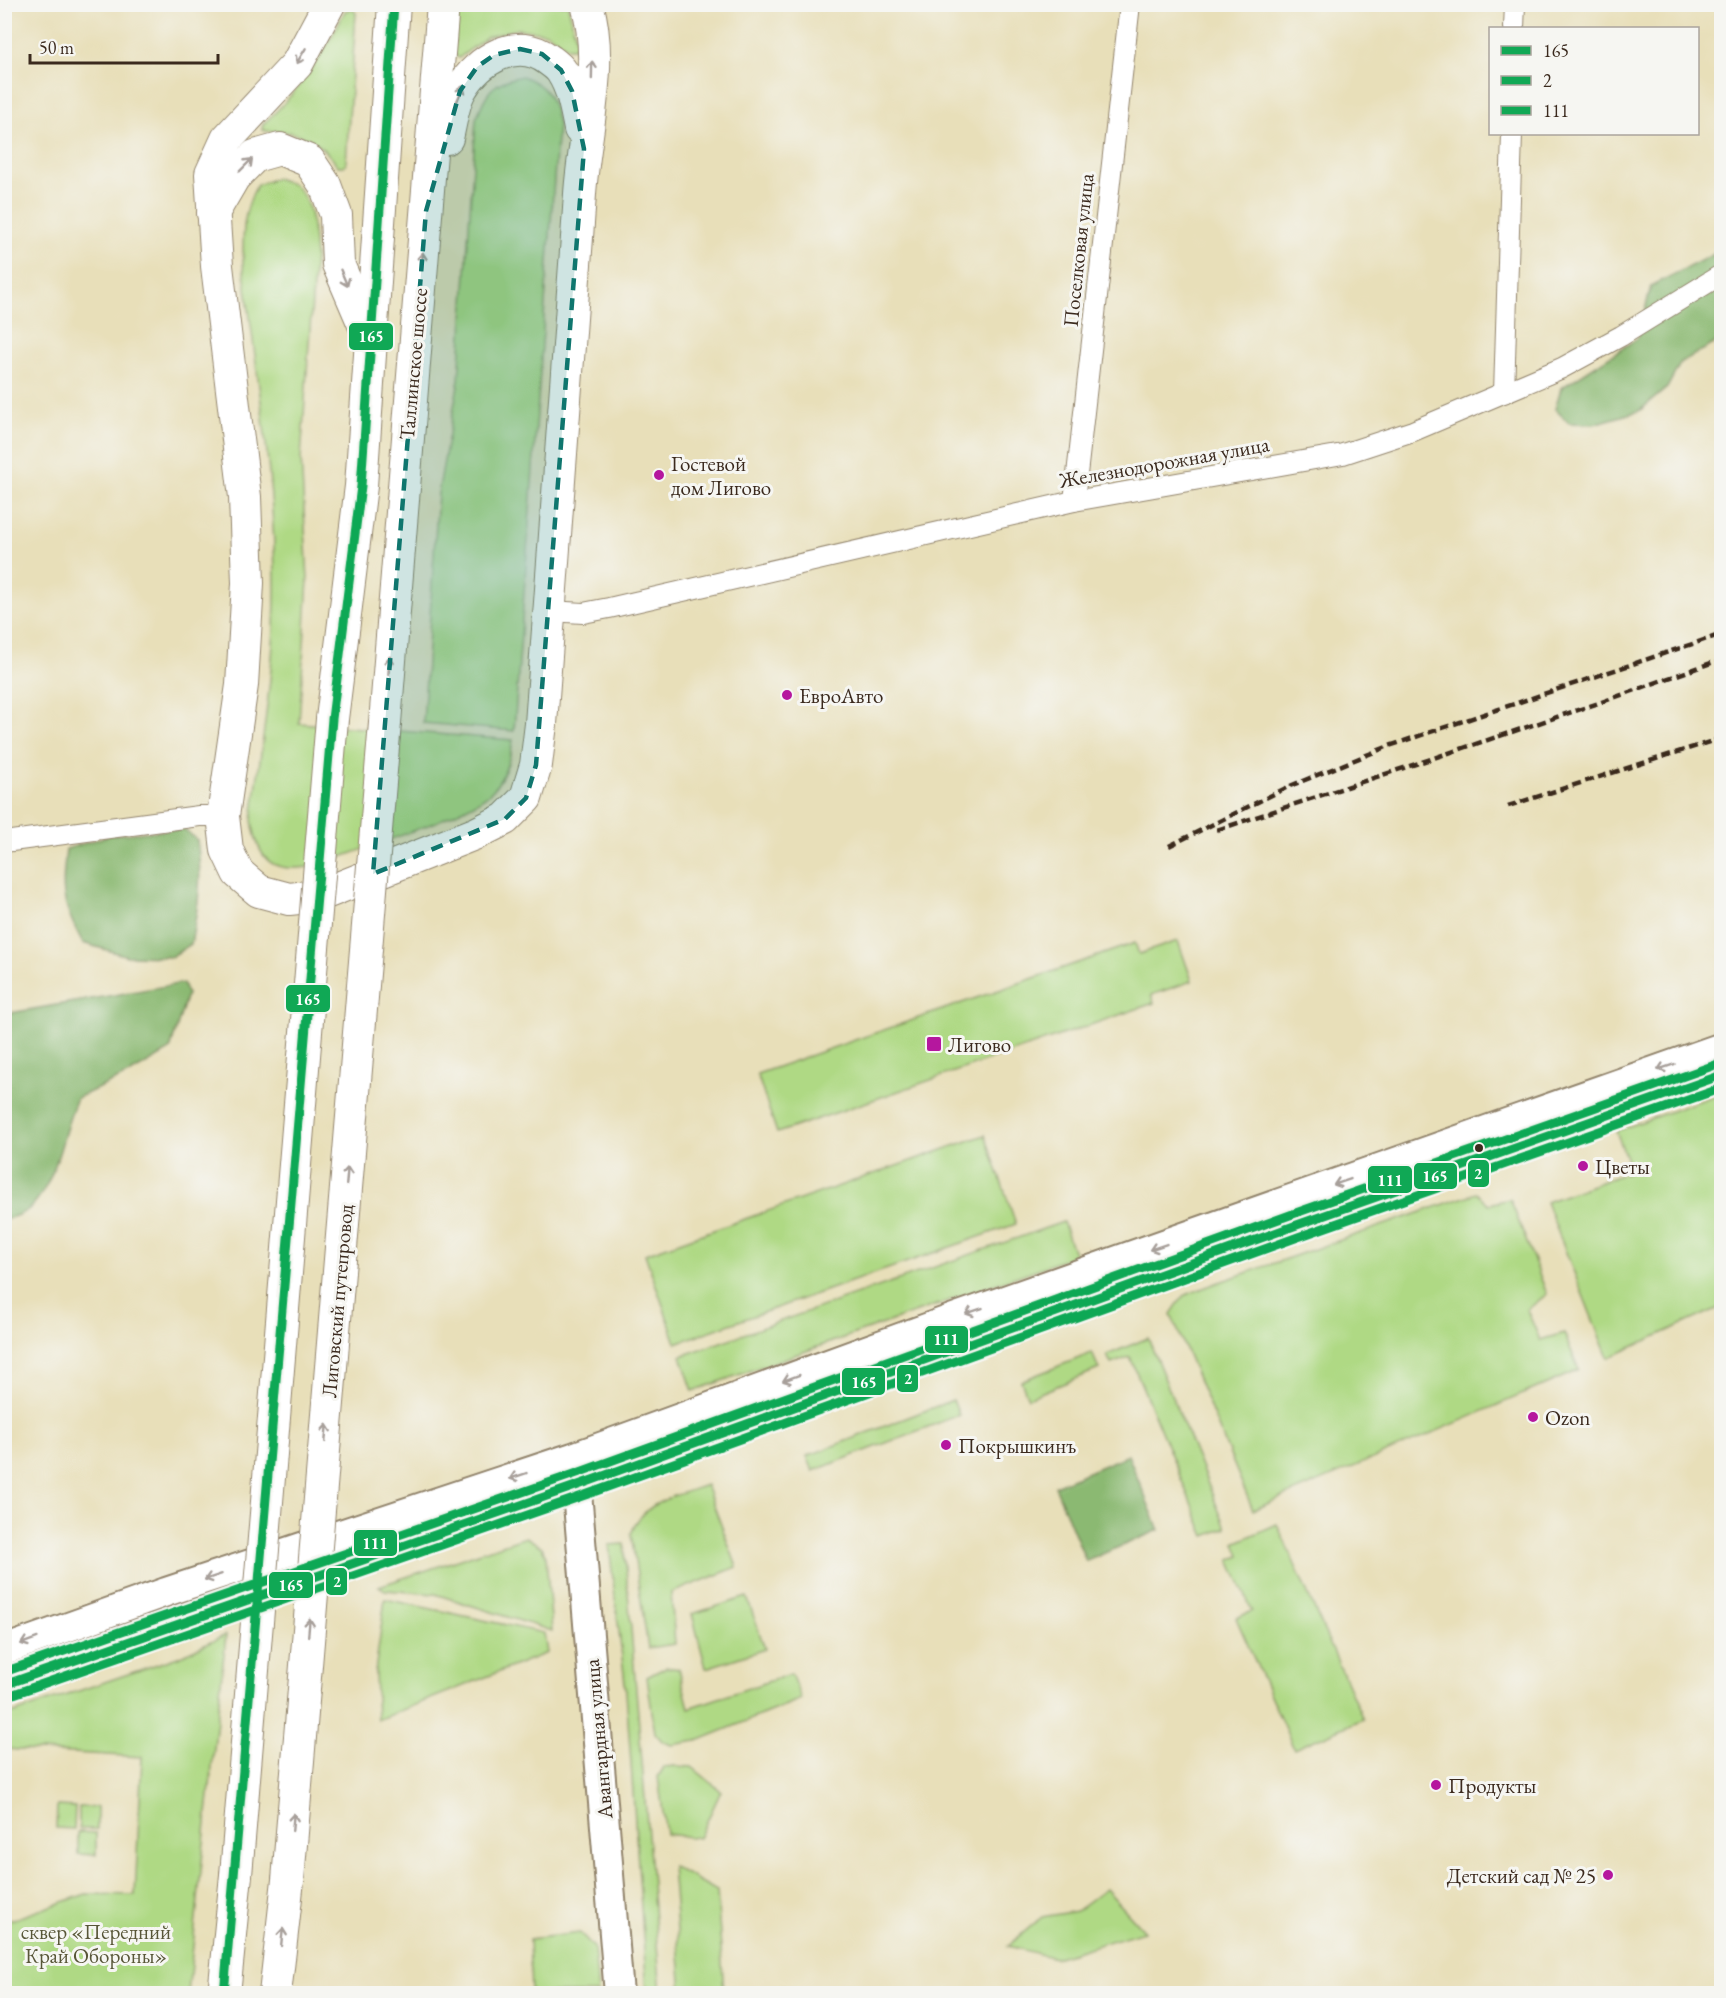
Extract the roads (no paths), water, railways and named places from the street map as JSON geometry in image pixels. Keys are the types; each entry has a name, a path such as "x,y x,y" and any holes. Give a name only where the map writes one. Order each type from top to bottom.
{"main road":[{"path":"329,4 297,64 226,139 211,174 213,213 244,486 248,583 242,685 223,816 227,850 238,873 259,891 289,899 318,896 505,819 526,798 536,765 550,611 584,149 592,92 593,49 587,4"},
{"name":"Таллинское шоссе","path":"224,1994 236,1875 332,719 361,486 394,4"},
{"name":"Таллинское шоссе","path":"385,723 443,4"},
{"path":"426,211 460,91 477,67 494,55 520,49 542,54 561,70 572,91 584,149"},
{"path":"213,213 234,177 255,156 280,149 309,161 325,185 336,215 338,264 371,342"},
{"name":"Лиговский путепровод","path":"275,1994 288,1880 385,723"},
{"path":"4,1650 166,1592 573,1457 954,1318 1722,1047"},
{"path":"4,1686 173,1623 577,1485 1498,1152 1722,1074"},
{"name":"Авангардная улица","path":"573,1457 619,1994"}],"street":[{"name":"Поселковая улица","path":"1074,501 1130,4"},
{"path":"1514,27 1515,4"},
{"path":"1504,393 1512,135"},
{"name":"Железнодорожная улица","path":"550,611 583,613 1074,501 1343,454 1413,431 1562,368 1621,336 1722,274"},
{"path":"4,842 199,816 223,816"}],"railway":[{"path":"1169,846 1290,786 1389,746 1722,634"},
{"path":"1217,830 1599,703 1722,659"},
{"path":"1508,806 1722,738"}],"place":[{"name":"Гостевой дом Лигово","path":"659,475"},
{"name":"ЕвроАвто","path":"787,695"},
{"name":"Лигово","path":"934,1044"},
{"name":"Цветы","path":"1583,1166"},
{"name":"Ozon","path":"1533,1417"},
{"name":"Покрышкинъ","path":"946,1445"},
{"name":"Продукты","path":"1436,1785"},
{"name":"Детский сад № 25","path":"1608,1875"}],"park label":[{"name":"сквер «Передний Край Обороны»","path":"96,1943"}]}
